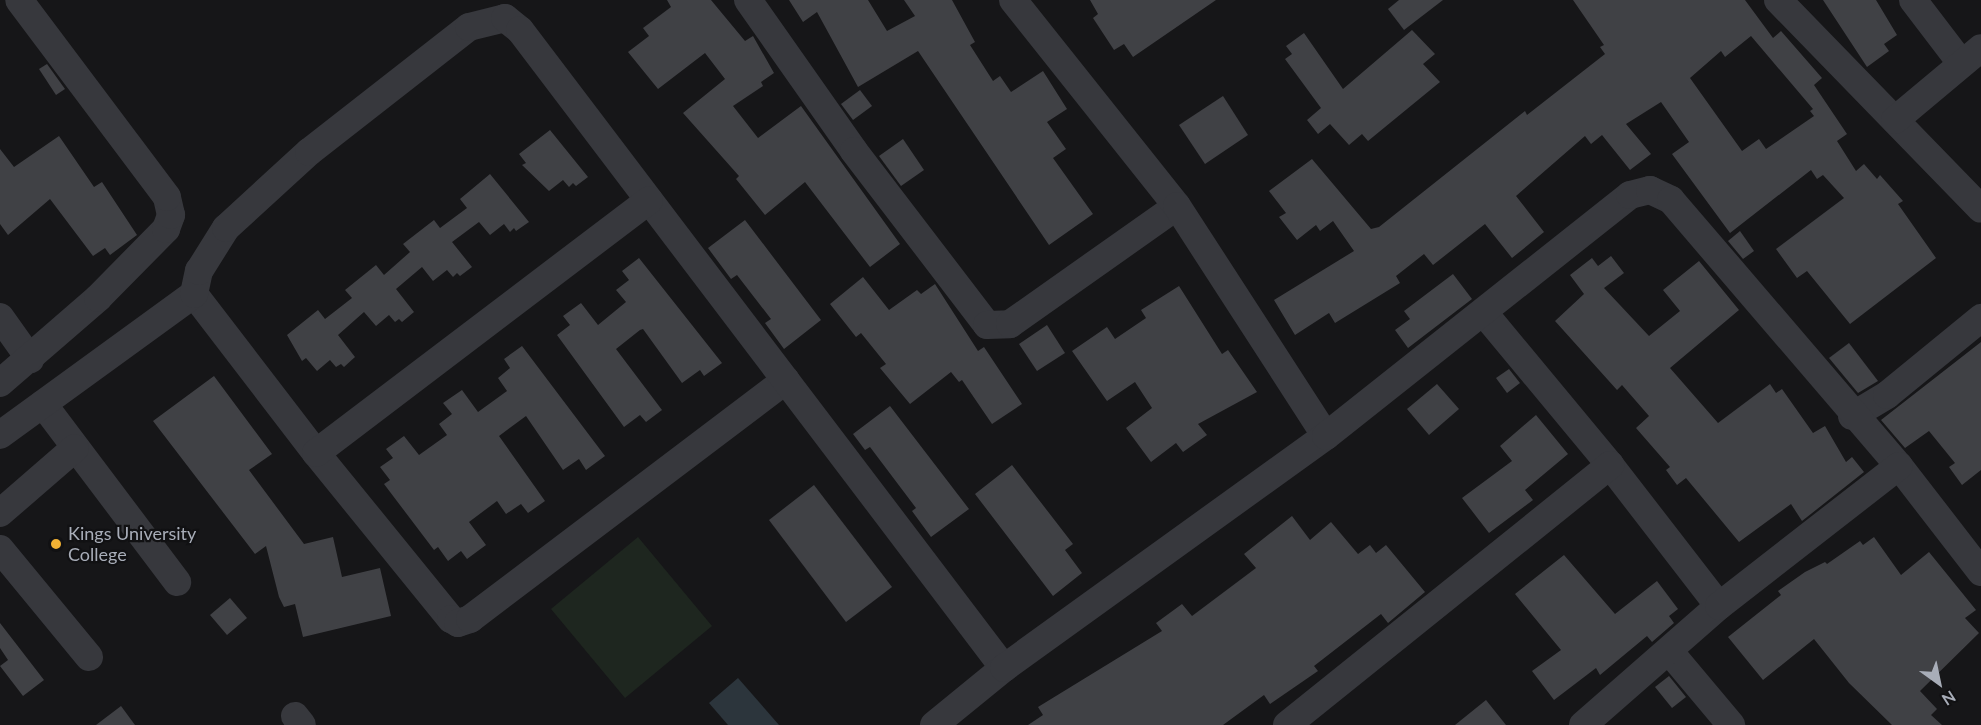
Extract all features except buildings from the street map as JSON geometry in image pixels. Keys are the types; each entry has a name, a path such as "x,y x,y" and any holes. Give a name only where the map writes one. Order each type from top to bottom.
{"street":[{"path":"0,383 30,359 166,229 171,215 167,197 19,0"},
{"path":"748,0 854,151 987,325 1010,324 1177,206"},
{"path":"1013,0 1177,206 1326,436"},
{"path":"1778,0 1981,210"},
{"path":"1895,120 1971,56 1913,0"},
{"path":"0,435 194,294 199,271 226,228 309,152 470,27 492,18 506,18 520,30 1004,668"},
{"path":"934,725 1004,668 1326,436 1630,195 1650,190 1671,200 1852,416 1899,466 1981,572"},
{"path":"316,453 649,200"},
{"path":"194,294 316,453 451,620 458,622 470,619 786,380"},
{"path":"1484,313 1610,465 1719,606"},
{"path":"0,317 30,359"},
{"path":"1852,416 1887,395 1981,318"},
{"path":"43,404 177,582"},
{"path":"0,513 75,448"},
{"path":"1287,725 1610,465"},
{"path":"1583,725 1719,606 1899,466"},
{"path":"0,549 88,657"},
{"path":"1669,651 1731,725"}],"shaded area":[{"path":"638,537 712,626 625,698 551,609"},
{"path":"738,678 779,725 728,725 709,703"}],"place":[{"name":"Kings University College","path":"56,544"}]}
